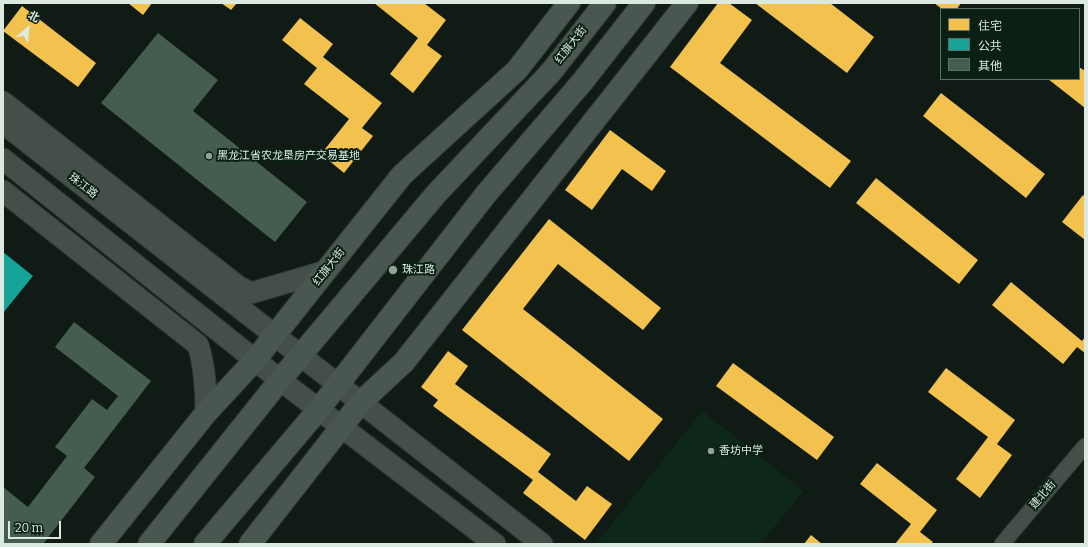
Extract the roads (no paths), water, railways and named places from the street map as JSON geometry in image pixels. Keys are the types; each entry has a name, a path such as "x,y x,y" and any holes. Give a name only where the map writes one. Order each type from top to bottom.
{"main road":[{"name":"红旗大街","path":"101,544 206,413 255,360 402,175 517,70 569,3"},
{"name":"红旗大街","path":"149,544 280,380 436,194 551,72 604,3"},
{"path":"205,544 319,409 486,194 583,81 644,3"},
{"path":"250,544 361,402 404,362 687,3"},
{"name":"珠江路","path":"3,102 239,287 251,293 326,271"},
{"name":"珠江路","path":"3,123 542,544"},
{"path":"3,159 280,380 495,544"},
{"path":"3,192 198,345 203,360 206,388 206,413"}],"street":[{"name":"建北街","path":"1002,544 1085,446"}],"place":[{"name":"黑龙江省农龙垦房产交易基地","path":"209,156"},
{"name":"珠江路","path":"393,270"},
{"name":"香坊中学","path":"711,451"}]}
